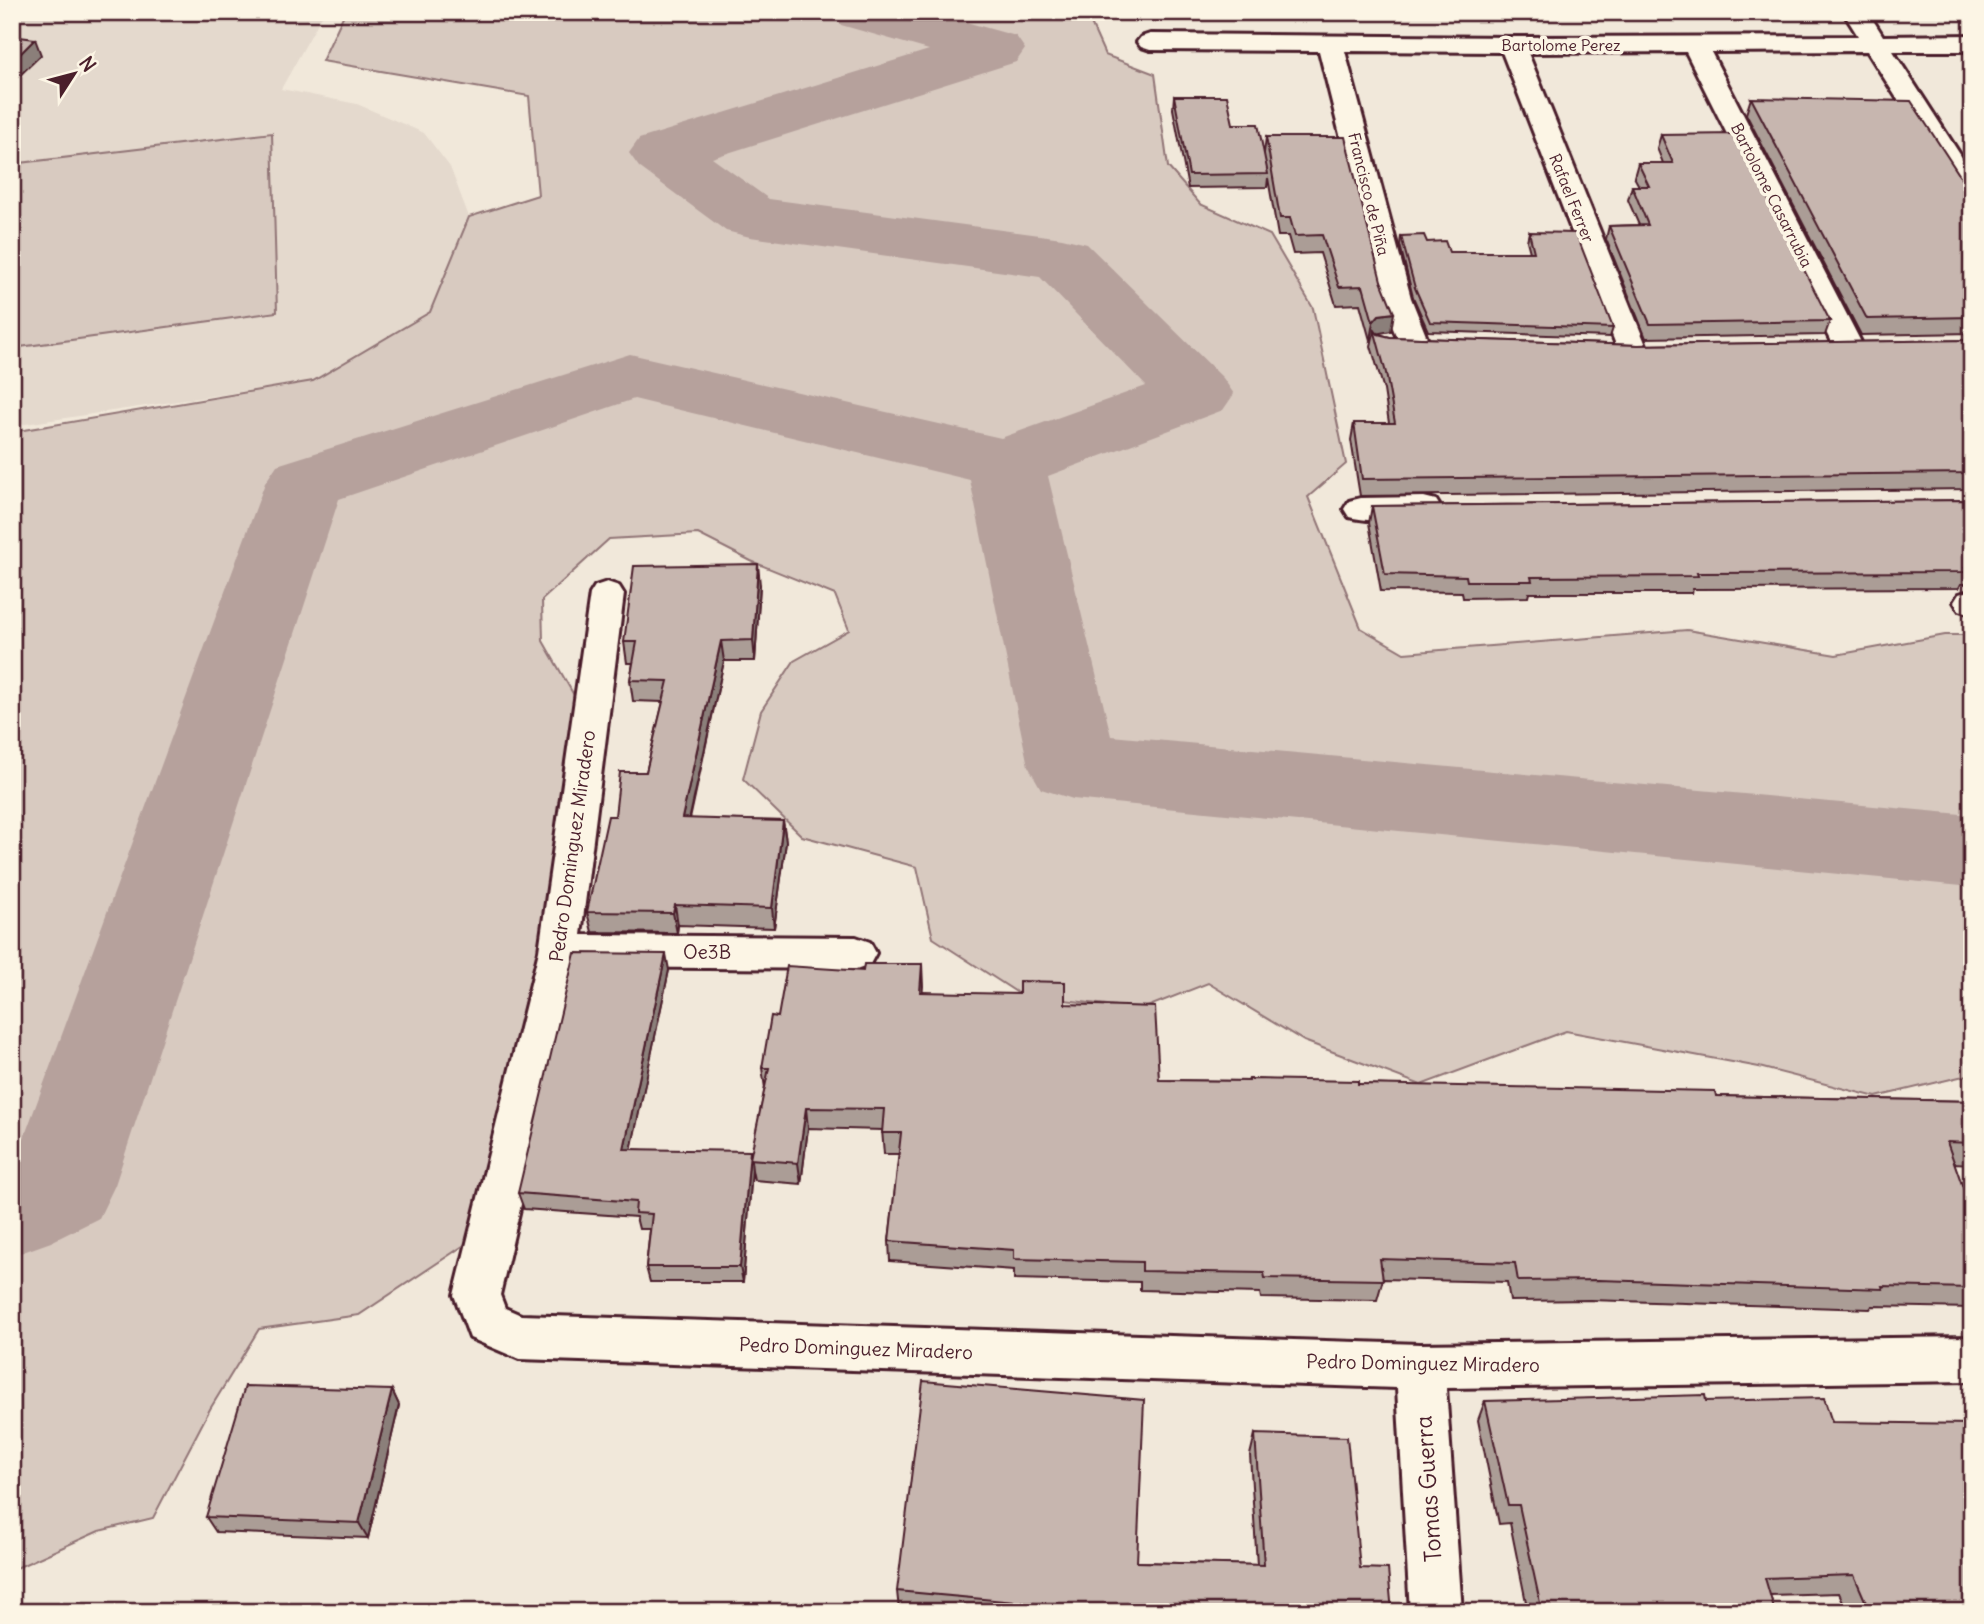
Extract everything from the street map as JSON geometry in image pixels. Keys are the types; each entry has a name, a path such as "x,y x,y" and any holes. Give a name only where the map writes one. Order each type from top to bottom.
{"street":[{"path":"1855,12 1972,195"},
{"name":"Bartolome Perez","path":"1150,42 1299,33 1330,43 1475,34 1512,45 1972,43"},
{"name":"Francisco de Piña","path":"1330,43 1396,298 1414,343"},
{"name":"Rafael Ferrer","path":"1512,45 1632,350"},
{"name":"Bartolome Casarrubia","path":"1695,45 1849,346"},
{"path":"1361,509 1458,508"},
{"name":"Pedro Dominguez Miradero","path":"607,594 559,951 477,1295 487,1323 519,1337 1420,1366 1972,1359"},
{"name":"Oe3B","path":"559,951 856,953"},
{"name":"Tomas Guerra","path":"1420,1366 1436,1612"}],"shaded area":[{"path":"12,12 324,12 281,89 357,104 424,133 450,167 469,217 430,312 312,381 12,426"},
{"path":"345,12 1080,12 1088,17 1105,55 1155,74 1168,167 1200,204 1270,235 1313,308 1346,464 1308,497 1361,628 1404,653 1687,630 1836,655 1945,635 1972,635 1972,1074 1876,1097 1759,1067 1566,1031 1421,1085 1304,1041 1208,983 1142,1009 1021,995 933,938 917,867 802,836 743,779 761,711 794,661 849,630 835,595 751,561 698,534 609,539 542,600 543,641 579,704 549,938 478,1236 359,1315 259,1329 210,1409 153,1518 99,1531 12,1570 12,432 313,381 430,312 469,217 538,195 529,96 322,61"},
{"path":"272,133 277,312 12,348 12,164"}],"building":[{"path":"12,36 35,39 12,62"},
{"path":"1174,96 1227,96 1233,124 1258,124 1268,174 1189,175"},
{"path":"1751,98 1911,101 1968,188 1972,189 1972,317 1867,319"},
{"path":"1735,134 1830,321 1650,324 1609,226 1648,225 1632,186 1649,186 1638,163 1673,163 1661,135"},
{"path":"1266,137 1345,137 1381,281 1394,313 1379,315 1373,322 1363,286 1339,287 1322,235 1295,236 1290,218 1280,218"},
{"path":"1529,232 1576,233 1613,328 1430,322 1415,288 1401,236 1424,235 1427,242 1445,241 1449,252 1534,252"},
{"path":"1374,329 1378,334 1390,337 1638,345 1972,340 1972,473 1362,479 1354,423 1395,423 1386,373"},
{"path":"1972,500 1972,568 1965,568 1967,572 1697,573 1698,576 1531,577 1532,581 1467,581 1466,576 1385,574 1372,506"},
{"path":"758,564 753,640 721,641 682,818 783,821 772,908 675,905 673,913 587,912 608,816 615,816 620,772 646,772 668,681 630,680 637,642 624,642 634,566"},
{"path":"575,953 666,954 624,1149 750,1151 740,1267 646,1267 652,1214 635,1213 636,1202 518,1193"},
{"path":"864,964 922,964 920,992 1019,994 1019,981 1065,982 1065,1004 1155,1007 1159,1080 1358,1081 1358,1084 1715,1091 1716,1096 1972,1101 1972,1143 1947,1142 1972,1213 1972,1288 1882,1286 1883,1289 1599,1280 1518,1281 1515,1263 1380,1259 1383,1280 1265,1278 1264,1273 1142,1271 1142,1262 1014,1259 1014,1250 889,1241 901,1133 882,1133 884,1109 806,1108 798,1163 750,1159 769,1068 762,1068 771,1016 778,1017 787,966 863,971"},
{"path":"923,1381 1144,1400 1137,1562 1264,1565 1255,1434 1347,1437 1360,1568 1388,1569 1392,1612 1122,1612 897,1591"},
{"path":"245,1386 392,1390 359,1523 206,1517"},
{"path":"1705,1395 1706,1401 1824,1398 1832,1422 1972,1424 1972,1612 1870,1612 1854,1575 1765,1578 1775,1612 1542,1612 1519,1505 1508,1505 1485,1401"}],"waterway":[{"path":"862,12 994,49 662,153 750,217 1062,259 1196,394 1006,464"},
{"path":"12,1208 61,1185 305,483 630,376 1006,464"},
{"path":"1006,464 1073,766 1972,851"}]}
